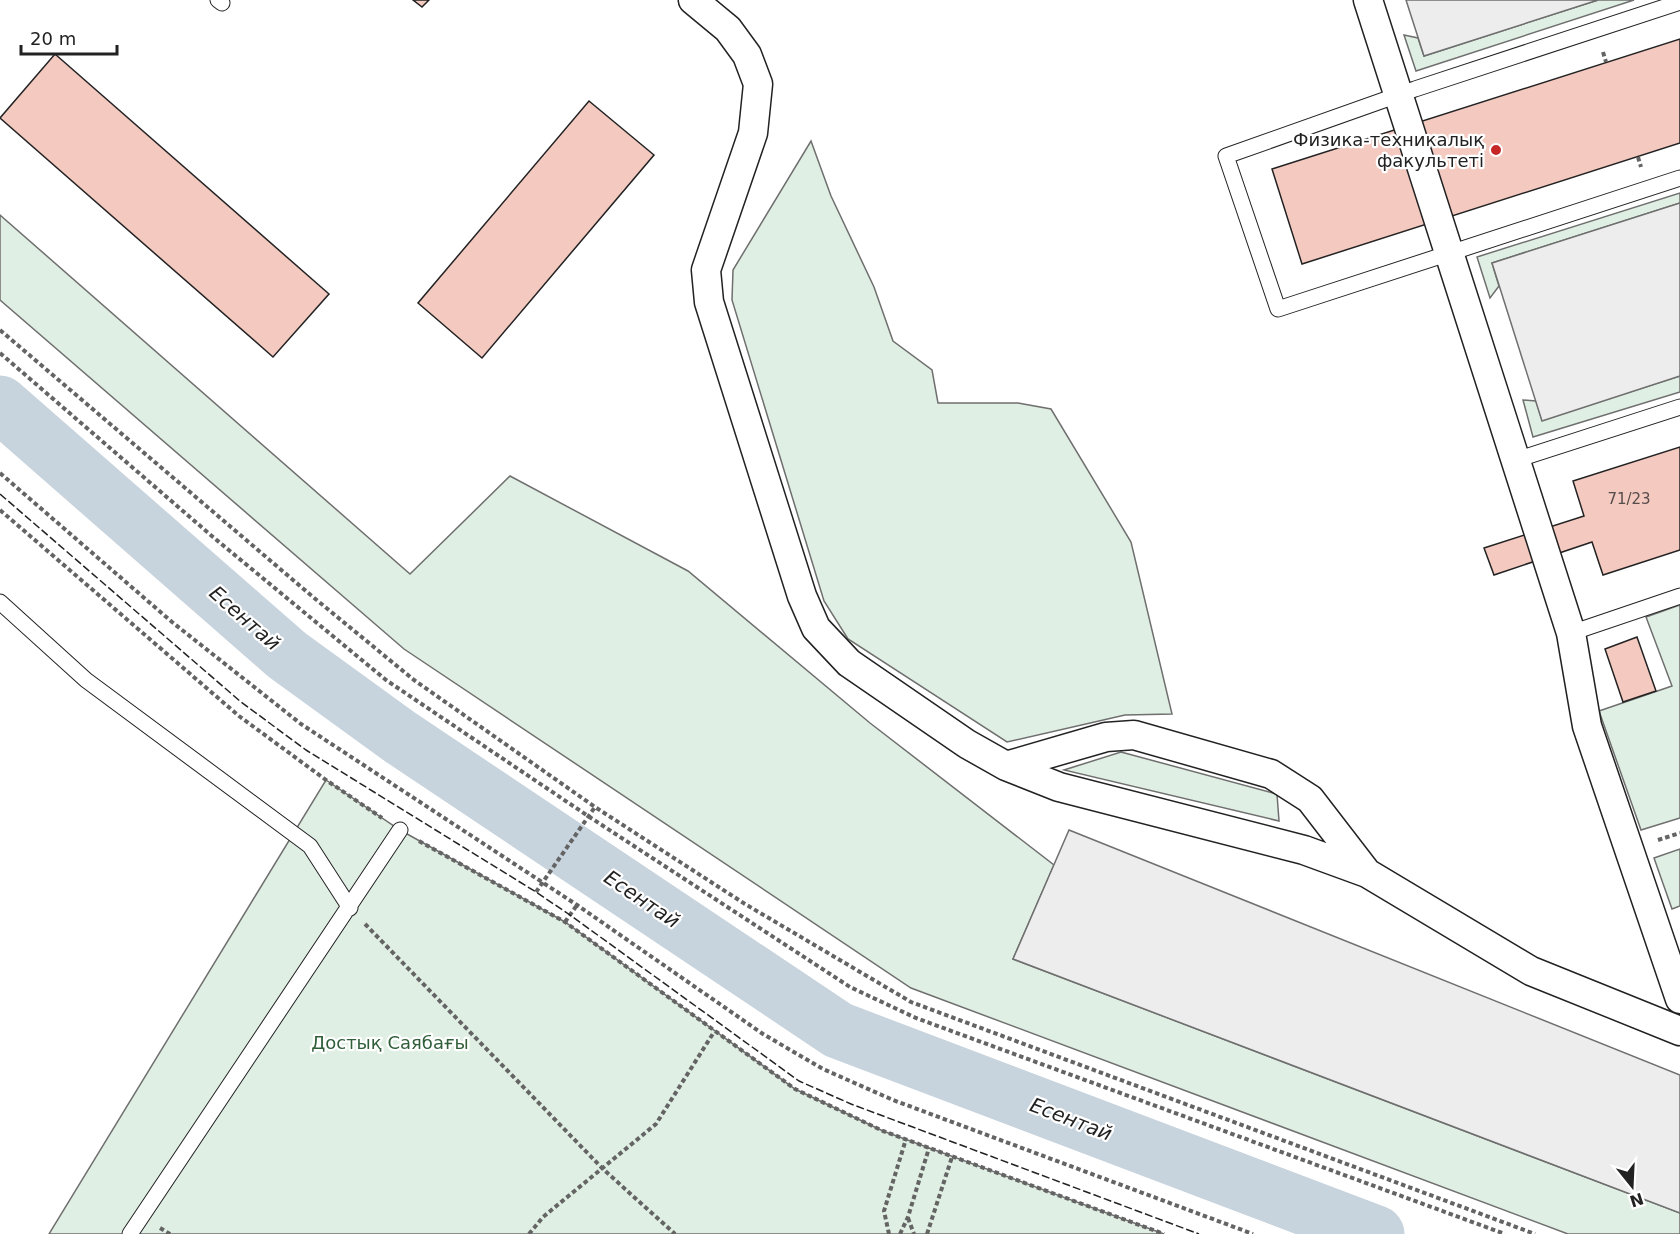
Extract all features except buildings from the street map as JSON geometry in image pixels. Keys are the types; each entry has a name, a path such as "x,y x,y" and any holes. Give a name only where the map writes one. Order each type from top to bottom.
{"street":[{"path":"693,0 728,29 747,55 758,84 753,133 706,270 709,302 802,596 816,628 849,663 967,744 1006,766 1059,787 1304,850 1367,873 1531,971 1680,1031"},
{"path":"1368,0 1571,633 1587,726 1680,999"},
{"path":"1006,766 1106,737 1134,735 1271,774 1310,799 1367,873"}],"lane":[{"path":"1680,2 1398,95 1226,156 1278,309 1680,178"},
{"path":"1516,460 1680,407"},
{"path":"1571,633 1680,596"},
{"path":"0,602 86,680 310,846 350,908"},
{"path":"130,1234 400,830"}],"path":[{"path":"0,330 313,597 414,680 596,807 745,904 911,1002 1535,1234"},
{"path":"0,353 213,537 386,680 588,816 850,987 916,1018 1505,1234"},
{"path":"0,473 172,622 301,724 576,905 763,1034 823,1069 893,1100 1253,1234"},
{"path":"0,510 239,716 326,780 400,830 565,922 795,1089 883,1131 1164,1234"},
{"path":"536,892 596,807"},
{"path":"565,922 576,905"},
{"path":"350,908 603,1169 675,1234"},
{"path":"529,1234 543,1217 656,1124 714,1032"},
{"path":"889,1234 884,1210 906,1139"},
{"path":"900,1234 908,1217 929,1148"},
{"path":"927,1234 952,1157"},
{"path":"908,1217 914,1234"}],"green space":[{"path":"1598,0 1634,0 1416,71 1404,35 1418,38 1424,56"},
{"path":"811,141 831,196 874,287 893,341 932,370 938,403 1018,403 1051,409 1131,542 1172,714 1125,715 1007,742 848,639 824,601 732,300 733,270"},
{"path":"1680,193 1680,203 1492,263 1499,286 1490,298 1477,257"},
{"path":"0,215 410,574 510,476 688,571 870,723 1054,865 1013,959 1680,1213 1680,1234 1568,1234 911,988 404,649 0,300"},
{"path":"1680,376 1680,392 1533,437 1523,400 1536,401 1542,420"},
{"path":"1680,605 1680,818 1641,830 1599,711 1672,686 1646,617"},
{"path":"1121,752 1277,794 1279,821 1064,770"},
{"name":"Достық Саябағы","path":"326,780 400,830 565,922 795,1089 883,1131 1164,1234 49,1234"},
{"path":"1680,849 1680,906 1672,909 1654,858"}],"shaded area":[{"path":"1406,0 1598,0 1424,56"},
{"path":"1680,203 1680,376 1542,421 1492,263"},
{"path":"1069,830 1680,1075 1680,1213 1013,959"}],"waterway":[{"name":"Есентай","path":"0,404 287,655 400,737 838,1030 1376,1234"}],"fence":[{"path":"0,494 241,702 306,750 536,892 799,1081 851,1104 1199,1234"}],"place":[{"name":"Физика-техникалық факультеті","path":"1496,150"}]}
